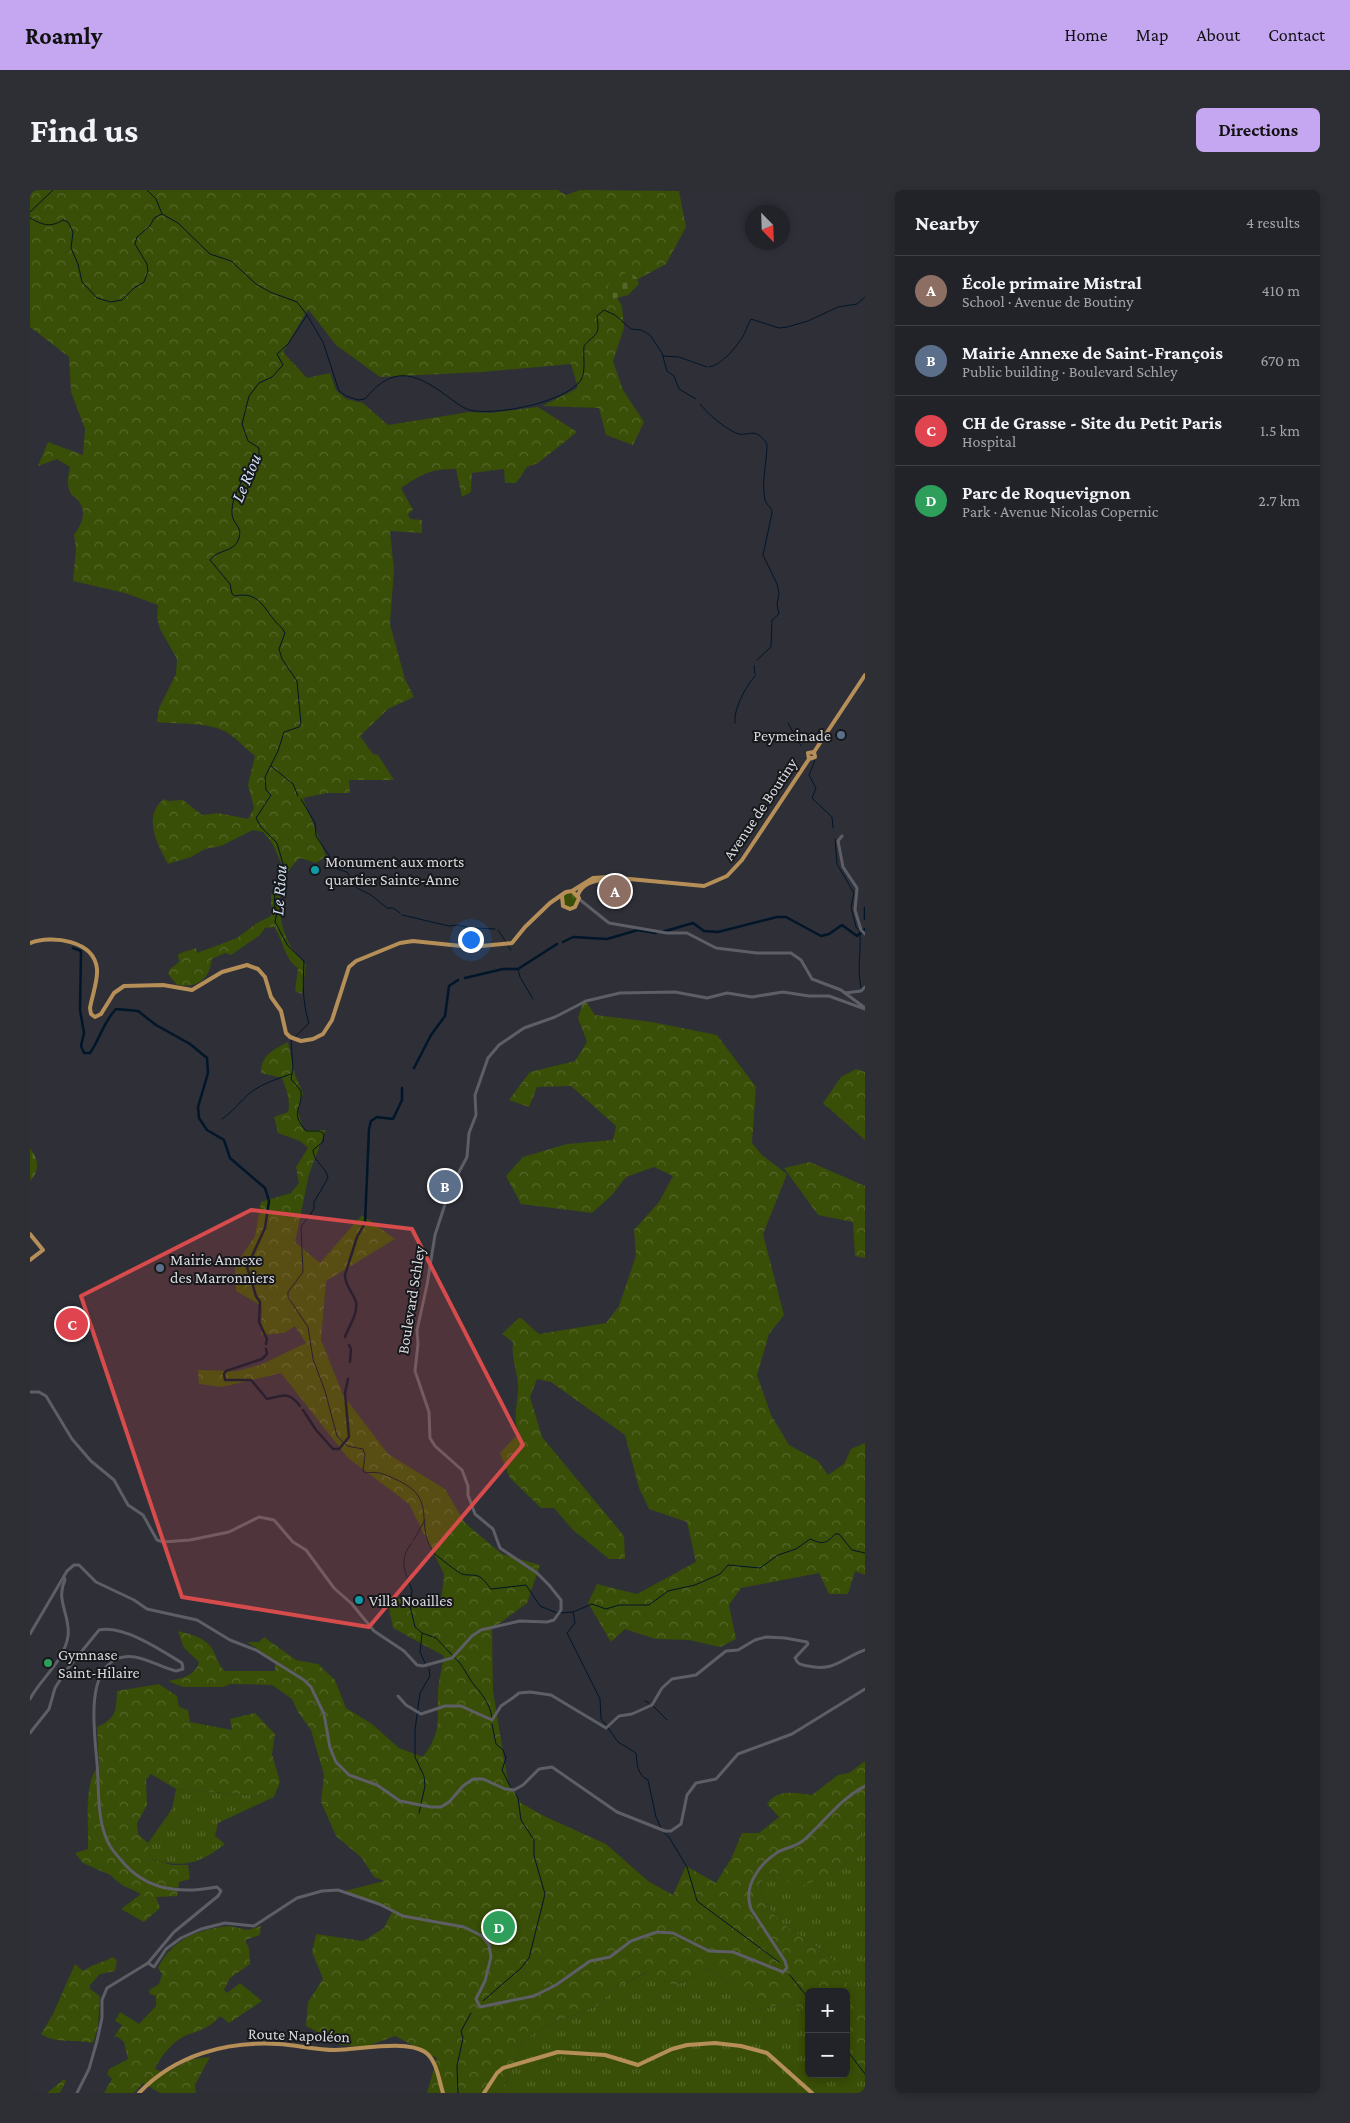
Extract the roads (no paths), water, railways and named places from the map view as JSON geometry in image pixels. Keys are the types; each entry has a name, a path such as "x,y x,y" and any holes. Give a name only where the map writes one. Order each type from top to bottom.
{"main road":[{"name":"Avenue de Boutiny","path":"572,891 593,878 614,878 696,886 711,884 727,876 742,860 809,759 808,753 814,752 865,675"},
{"path":"842,836 838,842 842,861 857,888 855,910 861,930 865,934"},
{"name":"Avenue de Boutiny","path":"579,897 580,889 588,884 614,878"},
{"path":"30,944 47,939 77,944 88,951 95,964 96,978 90,1014 97,1017 101,1014 114,993 124,986 169,985 192,990 234,967 245,964 253,966 265,977 271,997 281,1011 284,1030 290,1037 309,1040 325,1032 332,1020 347,970 356,961 413,941 472,947 510,944 517,940 525,927 550,903 566,892 572,891 609,923 667,933 687,933 716,948 757,953 791,953 801,960 812,979 845,993 865,1008"},
{"path":"562,896 562,904"},
{"path":"577,906 579,897"},
{"path":"550,903 562,904 570,909 577,906 591,907"},
{"path":"845,993 861,991 865,987"},
{"name":"Boulevard Schley","path":"30,1392 39,1392 46,1396 72,1439 114,1480 128,1505 142,1515 155,1537 161,1542 187,1541 229,1532 259,1517 274,1520 293,1542 306,1550 334,1588 352,1604 374,1631 404,1652 417,1665 423,1666 452,1658 472,1636 481,1630 520,1621 547,1622 554,1620 561,1610 562,1604 557,1594 541,1577 500,1548 492,1529 475,1514 462,1470 435,1446 430,1438 429,1412 414,1363 417,1353 417,1330 427,1286 433,1243 453,1183 467,1157 469,1132 476,1115 475,1095 493,1051 524,1028 555,1017 596,997 628,992 675,992 707,998 727,993 752,997 783,992 809,996 829,996 865,1008"},
{"path":"30,1234 39,1250 30,1260"},
{"path":"30,1634 69,1568 76,1564 83,1567 96,1582 147,1609 197,1620 230,1640 249,1646 304,1680 311,1687 324,1714 332,1756 343,1770 356,1778 377,1785 400,1801 436,1807 446,1804 473,1779 483,1779 505,1789 514,1790 523,1785 540,1770 552,1766 617,1812 661,1831 671,1831 683,1820 687,1795 696,1784 716,1778 738,1754 792,1734 865,1689"},
{"path":"30,1698 45,1680 62,1653 68,1636 61,1592 65,1580 64,1577"},
{"path":"30,1733 49,1709 55,1688 65,1672 99,1630 114,1630 147,1642 182,1663 184,1669 174,1671 143,1659 116,1659 105,1668 93,1708 101,1818 104,1833 113,1851 135,1876 153,1886 198,1890 218,1887 221,1891 218,1896 174,1932 148,1963 110,1985 105,1992 97,2042 89,2069 77,2093"},
{"path":"398,1696 414,1711 419,1713 424,1714 445,1706 461,1706 492,1720 498,1709 519,1693 530,1692 551,1695 606,1728 619,1716 632,1714 652,1705 662,1688 672,1679 696,1674 726,1651 738,1650 755,1640 766,1637 807,1642 808,1644 795,1658 799,1664 811,1668 833,1667 865,1650"},
{"path":"148,1963 154,1967 166,1950 181,1938 201,1929 226,1923 254,1926 297,1898 334,1889 377,1903 403,1916 464,1927 482,1936 488,1942 491,1953 485,1981 476,1999 480,2007 534,1996 556,1985 590,1961 610,1957 631,1941 657,1932 673,1933 709,1952 733,1952 783,1972 787,1968 785,1961 751,1909 748,1901 749,1886 752,1879 777,1853 802,1842 844,1798 865,1786"},
{"path":"484,2093 496,2073 503,2068 554,2052 605,2055 638,2065 679,2047 715,2043 750,2047 764,2052 812,2093"},
{"name":"Route Napoléon","path":"139,2093 167,2069 196,2054 231,2046 273,2044 333,2050 401,2046 415,2048 424,2051 431,2058 444,2093"}],"waterway":[{"path":"30,212 53,190"},
{"path":"147,190 156,199 162,214"},
{"name":"Le Riou","path":"30,218 46,225 63,220 68,222 73,232 71,248 78,264 82,282 97,298 111,302 122,300 134,288 144,282 148,271 147,264 135,244 137,237 150,226 154,218 162,214 178,223 210,254 231,261 256,284 270,292 297,302 307,315 288,344 277,354 283,365 272,377 259,383 249,396 242,424 248,441 259,448 259,454 234,497 232,517 239,528 240,534 234,546 217,554 210,560 230,584 232,594 235,596 251,596 257,600 282,628 285,633 279,649 282,659 297,681 301,724 299,727 284,732 278,751 265,777 266,790 271,795 256,818 261,827 277,843 283,864 282,879 275,893 274,904 277,912 275,922 288,946 304,961 304,1000 309,1023 291,1041 293,1068 291,1079 301,1091 298,1119 306,1131 320,1131 324,1134 323,1142 313,1150 315,1158 325,1170 328,1178 314,1202 314,1209 301,1227 303,1272 288,1292 288,1297 308,1327 313,1359 325,1391 337,1436 347,1446 363,1449 365,1455 363,1471 366,1473 381,1473 391,1477 409,1487 417,1495 422,1504 429,1543 435,1554 453,1568 462,1574 480,1577 491,1589 526,1585 540,1606 557,1613"},
{"path":"709,367 719,363 732,351 743,336 751,319 779,328 787,327 808,321 838,307 857,304 865,297"},
{"path":"307,315 323,342 339,391 346,396 358,400 365,399 385,381 404,376 414,377 424,382 469,410 495,411 512,409 545,401 573,388 583,377 584,346 596,334 598,328 597,316 604,310 615,315 631,329 641,330 650,335 662,353 667,371 674,376 679,389 696,399"},
{"path":"663,356 679,357 707,367"},
{"path":"700,404 716,420 736,433 755,433 763,438 767,444 764,493 765,500 772,513 763,555 777,584 779,614 772,620 771,647 757,660"},
{"path":"754,666 755,674"},
{"path":"735,723 736,712 741,698 755,676"},
{"path":"788,723 801,746"},
{"path":"815,760 809,775 816,788 812,798 832,817 833,828"},
{"path":"271,766 293,784 298,796"},
{"path":"301,799 315,823 316,836 330,857"},
{"path":"835,839 837,864 854,893 851,907 856,927 862,934"},
{"path":"332,861 337,869 347,872 357,888 371,895 387,908 393,908 400,913"},
{"path":"865,908 865,919"},
{"path":"402,915 449,926 457,925 471,928"},
{"path":"662,932 693,923 704,931 718,932 777,917 786,917 821,936 829,934 842,925 857,936 865,929"},
{"path":"475,928 495,929"},
{"path":"498,930 506,942"},
{"path":"563,942 573,937 607,939 638,930 656,933"},
{"path":"860,934 859,974 861,988"},
{"path":"465,978 503,969 518,969 557,944"},
{"path":"508,946 511,950"},
{"path":"73,948 81,951 80,1010 84,1033 81,1046 84,1053 90,1053 116,1009 138,1011 156,1025 190,1044 207,1058 208,1073 198,1107 199,1118 207,1130 224,1140 230,1158 265,1188 269,1201 265,1228 247,1267 256,1296 260,1302 259,1322 267,1339 266,1344"},
{"path":"518,969 520,977 533,999"},
{"path":"414,1068 431,1035 445,1016 449,986 458,980"},
{"path":"222,1119 251,1092 291,1074"},
{"path":"345,1337 356,1306 355,1298 346,1282 345,1275 357,1237 365,1223 369,1129 371,1121 377,1117 393,1119 402,1100 402,1088"},
{"path":"349,1345 351,1349 350,1362"},
{"path":"266,1349 267,1354 262,1359 226,1371 224,1374 225,1380 251,1380 267,1399 285,1395 292,1398 300,1406"},
{"path":"303,1410 316,1430 333,1449 339,1449 349,1437 345,1393 348,1379"},
{"path":"413,1541 425,1520"},
{"path":"561,1613 573,1612 592,1604 606,1609 619,1605 649,1605 668,1591 695,1585 720,1574 728,1565 760,1568 778,1555 796,1549 810,1539 823,1542 829,1540 835,1534 839,1534 852,1550 865,1553"},
{"path":"412,1543 405,1555 404,1566 412,1590 410,1606 415,1627 422,1633 436,1638 452,1655"},
{"path":"573,1612 575,1623 567,1633 600,1699 601,1719 607,1726"},
{"path":"422,1634 420,1652 425,1663"},
{"path":"455,1658 480,1692 492,1717"},
{"path":"419,1813 425,1786 424,1776 415,1757 415,1730 420,1693 430,1676 429,1669"},
{"path":"645,1701 649,1703"},
{"path":"653,1706 667,1720"},
{"path":"492,1724 496,1744 503,1750 506,1758 502,1770 511,1788"},
{"path":"608,1728 618,1742 636,1753 637,1765 644,1778 648,1780 656,1817 661,1828"},
{"path":"483,2001 521,1968 529,1958 545,1894 534,1856 534,1840 521,1820 516,1794"},
{"path":"664,1833 669,1837 687,1867 697,1901 779,1962"},
{"path":"789,1974 805,1994"},
{"path":"458,2093 457,2066 463,2038 461,2031 471,2013"},
{"path":"850,2054 865,2074"}],"place":[{"name":"Peymeinade","path":"841,735"},
{"name":"Monument aux morts quartier Sainte-Anne","path":"315,870"},
{"name":"École primaire Mistral","path":"615,891"},
{"name":"Mairie Annexe de Saint-François","path":"445,1186"},
{"name":"Mairie Annexe des Marronniers","path":"160,1268"},
{"name":"CH de Grasse - Site du Petit Paris","path":"72,1324"},
{"name":"Villa Noailles","path":"359,1600"},
{"name":"Gymnase Saint-Hilaire","path":"48,1663"},
{"name":"Parc de Roquevignon","path":"499,1927"}]}
